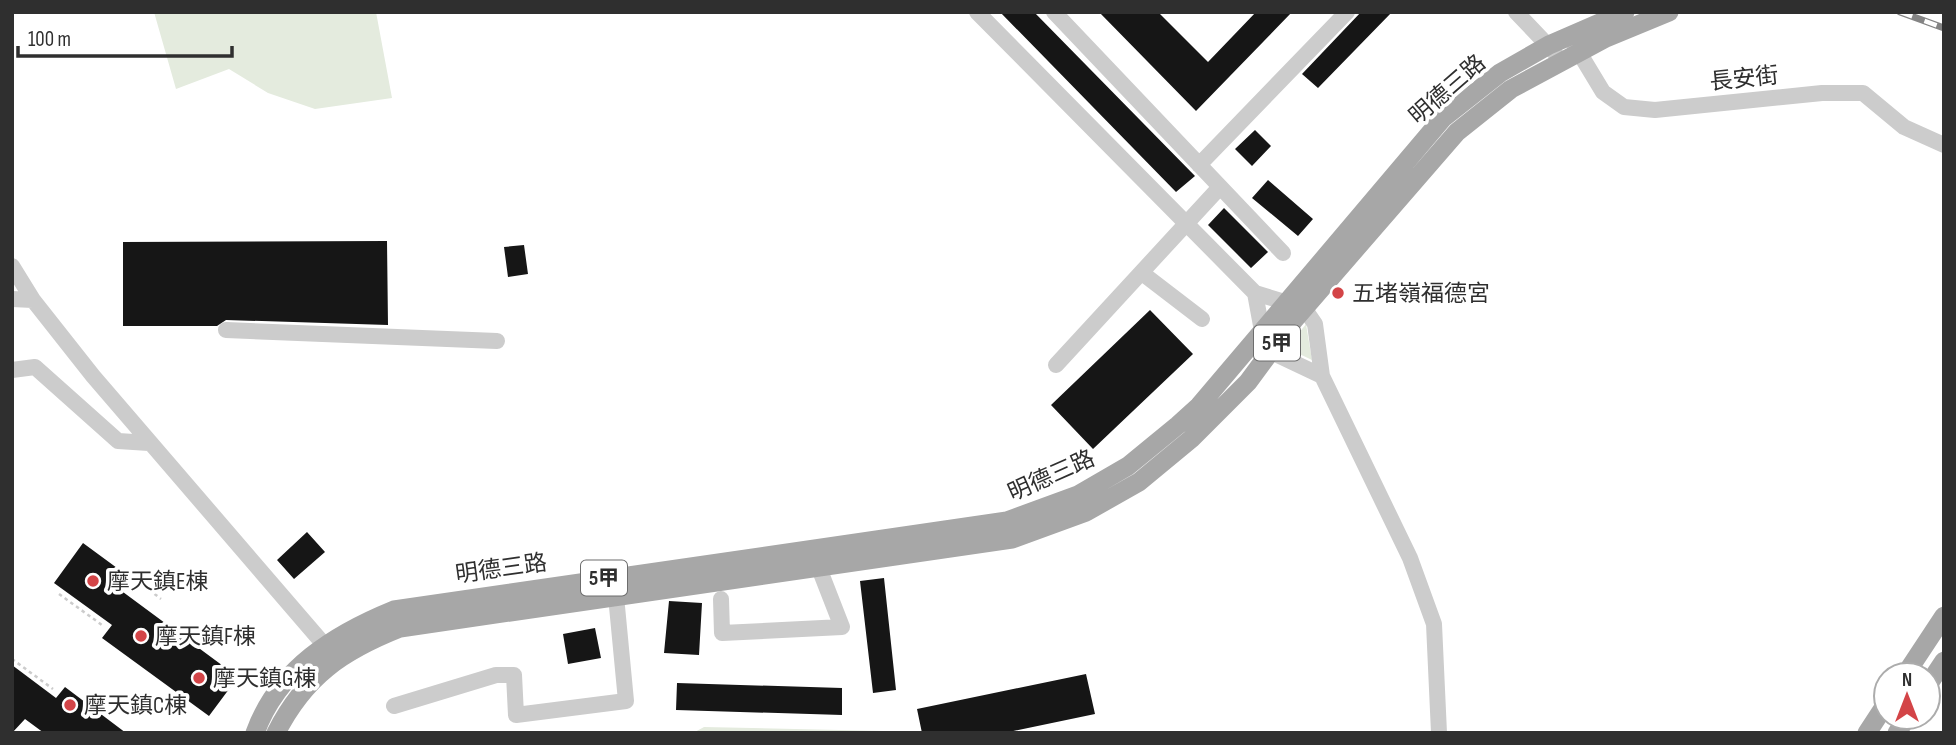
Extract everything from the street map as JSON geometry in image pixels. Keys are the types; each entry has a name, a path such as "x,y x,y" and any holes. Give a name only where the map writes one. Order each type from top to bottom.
{"main road":[{"name":"明德三路","path":"1603,30 1625,12"},
{"name":"明德三路","path":"330,651 422,623 616,596 1007,521 1078,495 1128,466 1199,406 1285,301 1443,118 1500,73 1555,53 1603,30 1669,12"},
{"name":"明德三路","path":"330,651 360,624 418,604 818,558 1012,539 1086,512 1139,482 1191,439 1248,382 1304,308 1457,132 1555,53"},
{"path":"1914,661 1944,616"},
{"name":"5甲","path":"255,733 277,693 330,651"},
{"name":"5甲","path":"276,733 292,702 330,651"}],"street":[{"path":"977,12 1255,293 1304,308 1315,324 1322,376 1410,558 1434,624 1439,733"},
{"path":"1054,12 1283,253"},
{"path":"1199,165 1347,12"},
{"path":"1516,12 1555,53"},
{"name":"長安街","path":"1574,44 1603,92 1624,107 1655,110 1822,93 1863,93 1904,127 1944,145"},
{"path":"1056,365 1220,187"},
{"path":"12,266 33,300 149,443 330,651"},
{"path":"1142,272 1202,319"},
{"path":"1255,293 1262,331 1271,352 1322,376"},
{"path":"12,299 33,300"},
{"path":"226,330 497,341"},
{"path":"12,370 36,367 118,441 149,443"},
{"path":"721,599 722,633 842,627 818,558"},
{"path":"394,706 496,675 514,675 516,715 626,701 616,596"}],"path":[{"path":"138,581 161,599"},
{"path":"59,594 102,625"},
{"path":"12,659 53,689"}],"shaded area":[{"path":"154,12 376,12 392,98 315,109 268,93 229,69 176,89"},
{"path":"1306,324 1312,360 1287,348"},
{"path":"704,727 884,731 885,733 693,733"}],"building":[{"path":"1000,12 1034,12 1195,176 1176,192"},
{"path":"1099,12 1158,12 1208,62 1256,12 1292,12 1196,111"},
{"path":"1361,12 1392,12 1318,88 1302,74"},
{"path":"1255,130 1271,146 1252,166 1235,149"},
{"path":"1268,180 1313,219 1298,236 1252,198"},
{"path":"1224,208 1268,252 1251,268 1208,225"},
{"path":"387,241 388,325 226,320 217,326 123,326 123,242"},
{"path":"524,245 528,274 508,277 504,247"},
{"path":"1150,310 1193,354 1093,449 1051,405"},
{"path":"307,532 325,552 294,579 277,560"},
{"path":"83,543 132,579 123,592 238,677 209,716 102,638 112,625 54,583"},
{"path":"884,578 896,690 873,693 860,581"},
{"path":"669,601 702,603 699,655 664,653"},
{"path":"595,628 601,658 568,664 563,634"},
{"path":"12,665 56,698 65,687 126,733 44,733 25,719 12,733"},
{"path":"1086,674 1095,714 1004,733 922,733 917,709"},
{"path":"677,683 842,688 842,715 676,710"}],"railway":[{"path":"1900,12 1944,28"}],"place":[{"name":"五堵嶺福德宮","path":"1338,293"},
{"name":"摩天鎮E棟","path":"93,581"},
{"name":"摩天鎮F棟","path":"141,636"},
{"name":"摩天鎮G棟","path":"199,678"},
{"name":"摩天鎮C棟","path":"70,705"}]}
